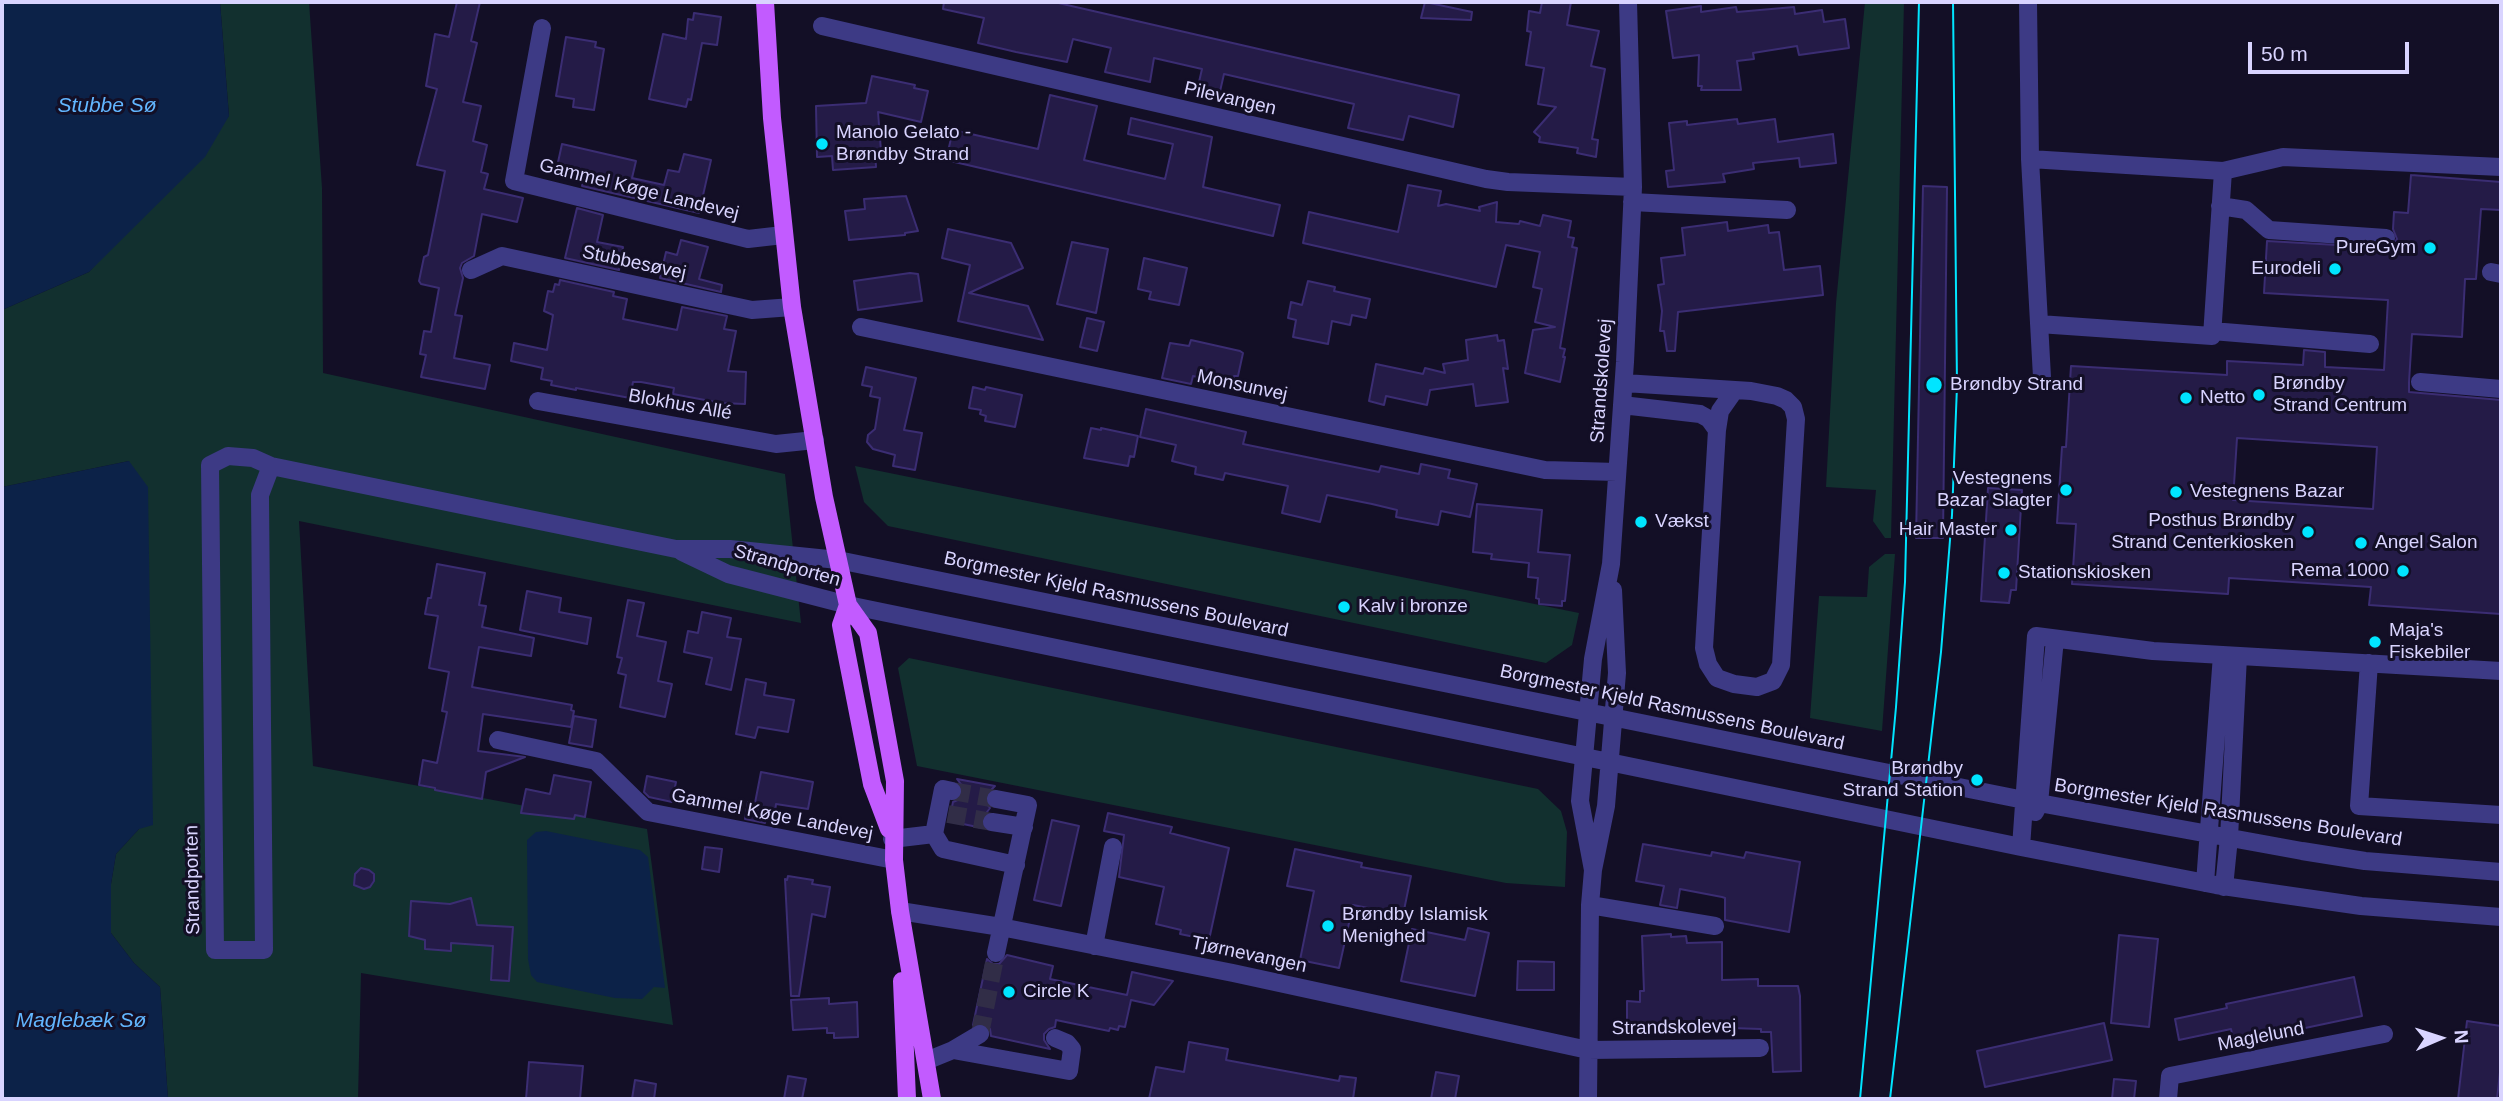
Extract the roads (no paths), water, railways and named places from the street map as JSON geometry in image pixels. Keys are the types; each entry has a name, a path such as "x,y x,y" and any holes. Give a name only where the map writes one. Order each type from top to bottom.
{"main road":[{"name":"Gammel Køge Landevej","path":"765,2 772,118 792,307 848,605 869,633 895,781 892,839 900,911 932,1099"},
{"name":"Gammel Køge Landevej","path":"848,605 841,625 872,784 892,839"},
{"name":"Gammel Køge Landevej","path":"900,911 907,1099"}],"street":[{"name":"Strandskolevej","path":"1588,1099 1590,905 1593,870 1606,806 1617,673 1611,564 1624,383 1632,194 1628,2"},
{"path":"2028,2 2030,159 2042,377"},
{"name":"Pilevangen","path":"822,26 1486,179 1632,194"},
{"name":"Gammel Køge Landevej","path":"542,27 514,181 748,239 783,235"},
{"path":"2030,159 2223,171 2283,158 2501,167"},
{"path":"2039,324 2211,336 2223,171"},
{"path":"1632,194 1787,209"},
{"path":"2220,206 2246,210 2269,230 2386,238"},
{"name":"Stubbesøvej","path":"471,270 502,256 752,310 792,307"},
{"name":"Monsunvej","path":"861,327 1545,470 1617,472"},
{"path":"2212,331 2370,344"},
{"path":"2420,382 2501,388"},
{"path":"1624,383 1751,391 1786,400 1793,407 1796,419 1781,665 1773,681 1757,687 1734,684 1717,678 1708,664 1704,648 1717,430 1720,411 1734,391"},
{"name":"Blokhus Allé","path":"538,401 776,444 815,440"},
{"path":"1622,405 1700,414 1709,419 1717,430"},
{"name":"Strandporten","path":"271,466 260,495 264,950 215,950 210,465 228,456 253,458 271,466 676,549 730,549 838,560"},
{"name":"Strandporten","path":"676,549 729,574 848,605"},
{"name":"Borgmester Kjeld Rasmussens Boulevard","path":"838,560 2032,802 2365,861 2501,872"},
{"name":"Strandskolevej","path":"1593,870 1580,801 1593,659 1611,564"},
{"path":"848,605 2224,887 2361,906 2501,918"},
{"path":"2021,847 2032,802 2036,636 2122,648 2501,671"},
{"path":"2205,883 2230,656"},
{"path":"2224,887 2229,838 2230,656"},
{"path":"2369,663 2359,806 2501,816"},
{"name":"Gammel Køge Landevej","path":"498,740 596,761 648,812 894,860"},
{"path":"934,834 943,813 943,789 952,791"},
{"path":"996,799 1028,805 996,953"},
{"path":"992,822 1024,827"},
{"path":"892,839 934,834"},
{"path":"934,834 943,849 1016,865"},
{"path":"1094,946 1113,847"},
{"path":"1590,905 1714,926"},
{"name":"Tjørnevangen","path":"900,911 1001,927 1233,973 1588,1050"},
{"path":"926,1061 953,1050 980,1034"},
{"name":"Maglelund","path":"2168,1099 2170,1076 2384,1034"},
{"path":"953,1050 1069,1071 1072,1049 1067,1043 1055,1038"},
{"name":"Strandskolevej","path":"1588,1050 1760,1048"}],"water":[{"name":"Stubbe Sø","path":"2,2 220,2 229,116 205,157 89,272 2,310"},
{"name":"Maglebæk Sø","path":"129,461 148,487 153,825 139,829 116,854 111,884 111,933 134,963 160,987 168,1099 2,1099 2,487"},
{"path":"546,831 640,850 648,857 665,988 654,987 642,999 615,998 537,982 531,975 528,959 527,840 536,832"}],"tunnel":[{"path":"952,791 996,799"},
{"path":"948,814 992,822"},
{"path":"980,1034 996,953"}],"tram line":[{"path":"1860,1099 1905,582 1919,2"},
{"path":"1890,1099 1941,652 1952,515 1957,386 1953,2"}],"place":[{"name":"Manolo Gelato - Brøndby Strand","path":"822,144"},
{"name":"PureGym","path":"2430,248"},
{"name":"Eurodeli","path":"2335,269"},
{"name":"Brøndby Strand","path":"1934,385"},
{"name":"Brøndby Strand Centrum","path":"2259,395"},
{"name":"Netto","path":"2186,398"},
{"name":"Vestegnens Bazar Slagter","path":"2066,490"},
{"name":"Vestegnens Bazar","path":"2176,492"},
{"name":"Vækst","path":"1641,522"},
{"name":"Hair Master","path":"2011,530"},
{"name":"Posthus Brøndby Strand Centerkiosken","path":"2308,532"},
{"name":"Angel Salon","path":"2361,543"},
{"name":"Rema 1000","path":"2403,571"},
{"name":"Stationskiosken","path":"2004,573"},
{"name":"Kalv i bronze","path":"1344,607"},
{"name":"Maja's Fiskebiler","path":"2375,642"},
{"name":"Brøndby Strand Station","path":"1977,780"},
{"name":"Brøndby Islamisk Menighed","path":"1328,926"},
{"name":"Circle K","path":"1009,992"}]}
